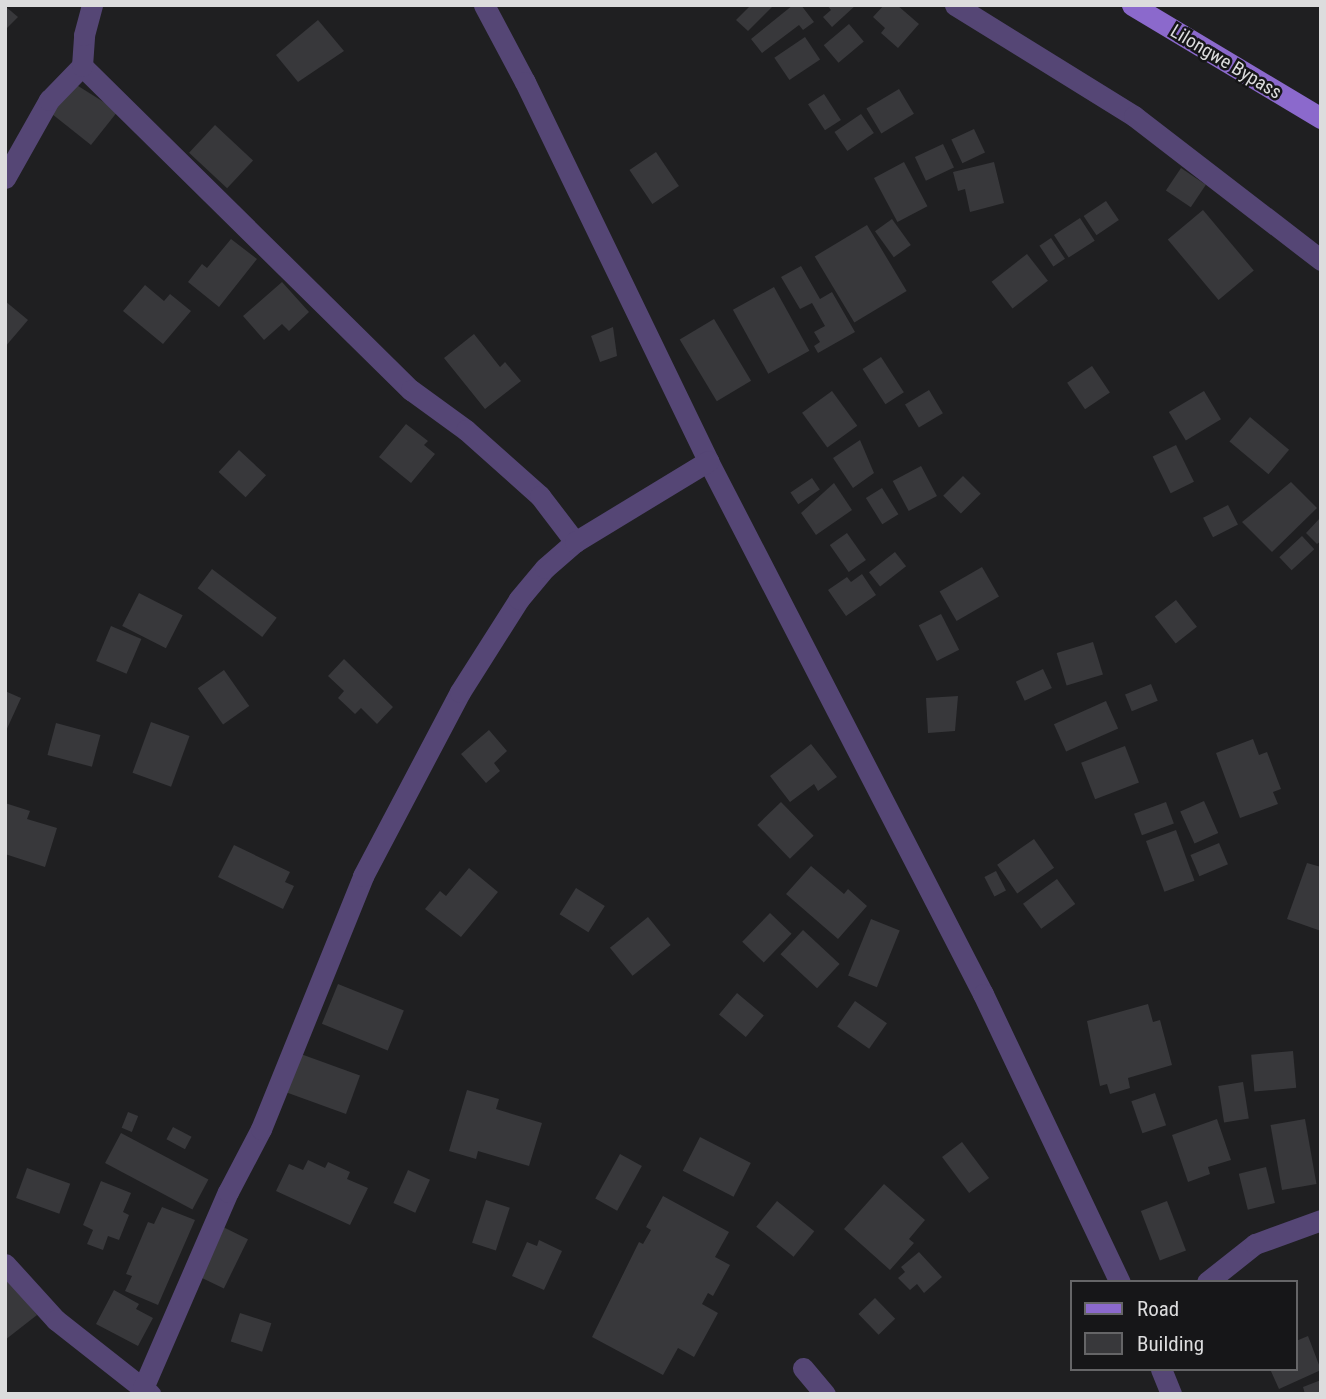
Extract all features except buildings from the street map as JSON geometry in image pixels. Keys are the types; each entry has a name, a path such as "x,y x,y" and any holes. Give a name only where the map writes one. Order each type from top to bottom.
{"main road":[{"name":"Lilongwe Bypass","path":"1132,5 1321,118"}],"street":[{"path":"5,178 49,100 82,66 92,5"},
{"path":"484,5 525,82 708,461 984,995 1119,1280"},
{"path":"956,5 1134,116 1321,260"},
{"path":"82,66 411,390 540,496 575,542"},
{"path":"5,1264 56,1320 146,1391 228,1192 261,1129 369,863 460,692 519,598 575,542 708,461"},
{"path":"1210,1280 1255,1244 1321,1220"},
{"path":"803,1368 825,1394"},
{"path":"1162,1371 1171,1394"}]}
